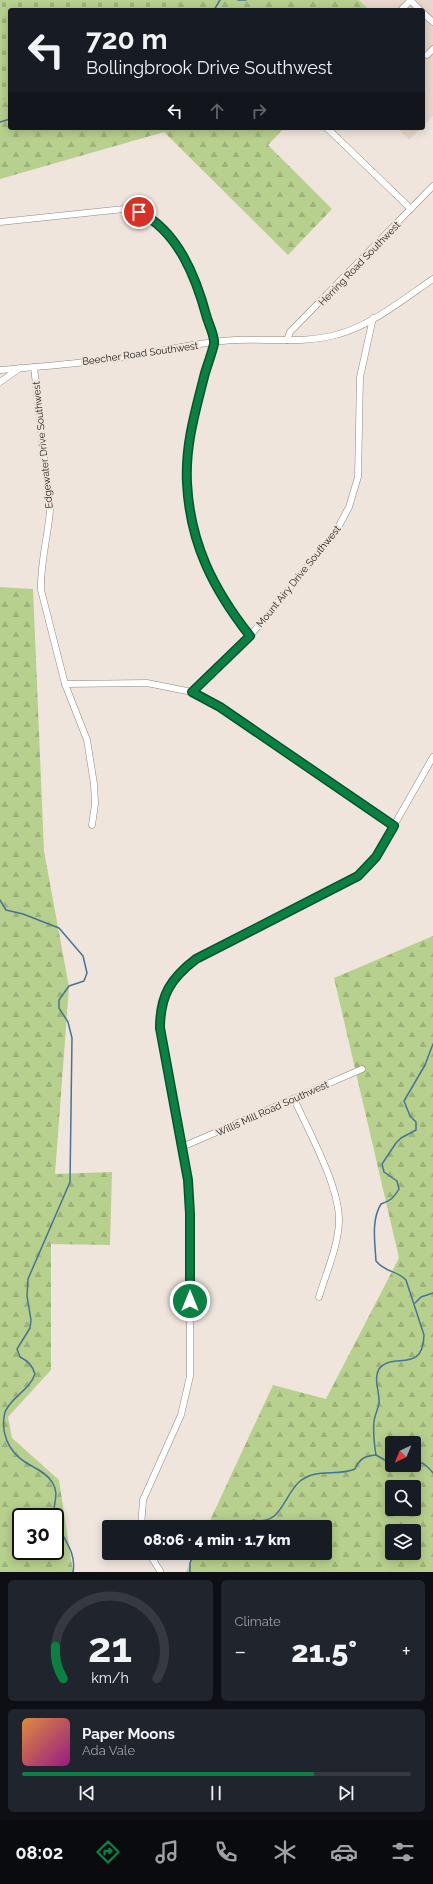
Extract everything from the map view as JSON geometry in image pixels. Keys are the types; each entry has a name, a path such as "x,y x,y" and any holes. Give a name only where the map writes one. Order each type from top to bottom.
{"street":[{"path":"403,8 410,0 418,8"},
{"path":"425,15 433,22"},
{"path":"427,55 433,49"},
{"path":"329,130 410,209"},
{"name":"Herring Road Southwest","path":"287,340 290,332 433,186"},
{"path":"0,222 124,209 139,212 152,218 163,227 184,259 202,299 214,342 191,425 187,466 188,502 196,540 211,579 220,596 250,636"},
{"name":"Beecher Road Southwest","path":"0,370 112,359 214,342 287,340 339,335 373,318 433,279"},
{"name":"Mount Airy Drive Southwest","path":"192,692 250,636 335,533 349,507 358,477 360,378 373,318"},
{"name":"Edgewater Drive Southwest","path":"34,367 50,510 40,576 41,590 65,684 87,740 94,784 95,804 92,825"},
{"path":"0,382 21,368"},
{"path":"65,684 148,683 192,692 220,707 394,826"},
{"path":"142,1520 143,1500 181,1415 190,1376 190,1214 188,1180 160,1028 162,1004 172,982 182,970 196,959 358,876 376,857 433,756"},
{"name":"Willis Mill Road Southwest","path":"182,1146 362,1069"},
{"path":"294,1099 333,1186 338,1208 337,1238 319,1297"},
{"path":"153,1560 160,1571"}],"shaded area":[{"path":"359,0 433,0 433,116 425,124 425,8 367,8"},
{"path":"399,130 419,130 409,140"}],"green space":[{"path":"0,0 8,8 8,130 282,130 268,145 332,209 288,255 164,132 0,179"},
{"path":"0,0 182,0 174,8 8,8 8,98 0,100"},
{"path":"155,0 359,0 367,8 148,8"},
{"path":"0,587 33,589 44,851 69,987 55,1174 112,1172 110,1245 51,1244 51,1370 8,1417 12,1438 59,1480 63,1508 12,1508 12,1560 64,1560 64,1513 73,1572 0,1572"},
{"path":"433,936 433,1572 186,1572 191,1560 332,1560 332,1520 210,1520 273,1385 326,1399 399,1258 334,978"}],"waterway":[{"path":"215,8 220,0"},
{"path":"238,0 246,0"},
{"path":"0,122 8,120"},
{"path":"0,900 6,910 23,914 59,928 83,956 87,973 84,981 69,986 59,1000 59,1008 68,1022 72,1038 70,1182 28,1279 27,1296 31,1320 30,1328 17,1349 20,1357 33,1368 35,1374 29,1385 8,1406 4,1419 5,1434 10,1447 19,1458 43,1473 55,1487 56,1496 54,1508"},
{"path":"376,1455 374,1442 374,1419 379,1403 377,1373 385,1364 413,1359 418,1355 422,1347 424,1335 406,1280 398,1274 384,1268 376,1261 374,1231 378,1210 381,1204 392,1199 399,1189 397,1181 384,1172 382,1164 396,1143 401,1138 416,1130 416,1122 410,1116 404,1101 425,1065 433,1044"},
{"path":"415,1303 421,1297 433,1293"},
{"path":"376,1455 385,1460"},
{"path":"266,1520 276,1515 294,1488 306,1477 319,1473 341,1472 355,1469 363,1458 376,1455"},
{"path":"421,1463 433,1473"},
{"path":"64,1537 73,1557 73,1572"},
{"path":"190,1572 191,1560"}],"route":[{"path":"139,212 152,218 163,227 184,259 194,278 202,299 214,342 191,425 187,466 188,502 196,540 211,579 220,596 250,636 192,692 220,707 394,826 376,857 358,876 196,959 177,975 166,992 160,1015 160,1028 188,1180 190,1214 190,1301"}]}
